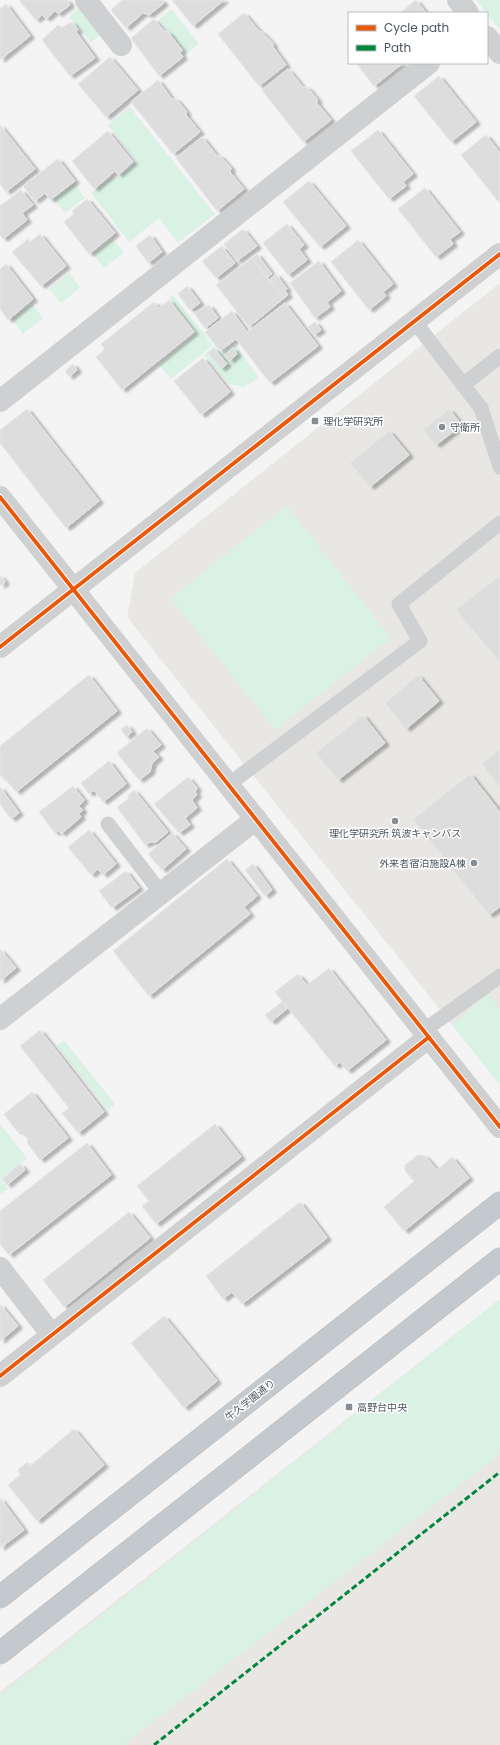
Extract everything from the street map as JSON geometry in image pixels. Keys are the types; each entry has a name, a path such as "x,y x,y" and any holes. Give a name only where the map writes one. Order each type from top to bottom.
{"highway":[{"name":"牛久学園通り","path":"0,1597 500,1203"},
{"path":"0,1653 500,1259"}],"street":[{"path":"86,0 121,45"},
{"path":"458,0 467,12"},
{"path":"488,38 500,53"},
{"path":"0,401 428,64"},
{"path":"0,647 500,254"},
{"path":"0,497 500,1127"},
{"path":"0,1019 256,819"},
{"path":"0,1376 426,1034"},
{"path":"0,1268 52,1335"}],"lane":[{"path":"415,322 481,408 500,467"},
{"path":"463,385 500,356"},
{"path":"228,785 420,641 399,604 500,523"},
{"path":"108,824 161,893"},
{"path":"426,1034 500,976"}],"shaded area":[{"name":"理化学研究所 筑波キャンパス","path":"500,283 500,1085 127,617 135,573"},
{"path":"500,1299 500,1745 0,1745 0,1692"}],"green space":[{"path":"476,0 500,0 500,30 488,15 488,12 486,12"},
{"path":"80,7 102,34 91,42 69,17"},
{"path":"172,9 199,44 186,54 159,19"},
{"path":"130,107 215,214 178,243 159,218 129,242 91,193 113,176 116,179 137,162 108,125"},
{"path":"74,183 85,198 65,213 54,199"},
{"path":"113,239 124,253 104,268 93,254"},
{"path":"69,273 80,288 61,303 49,289"},
{"path":"173,295 213,345 171,379 159,365 197,333 169,298"},
{"path":"32,304 43,318 23,334 12,319"},
{"path":"236,345 259,378 243,387 229,384 204,355 214,346 221,354"},
{"path":"287,506 391,638 275,730 171,598"},
{"path":"488,994 500,1009 500,1085 452,1025"},
{"path":"64,1040 115,1104 108,1110 57,1046"},
{"path":"0,1124 27,1158 1,1179 8,1189 1,1194 0,1192"},
{"path":"500,1299 500,1454 123,1745 0,1745 0,1696"}],"building":[{"path":"19,0 67,0 70,5 58,14 55,11 46,19 42,15 36,20"},
{"path":"122,0 161,0 164,3 149,15 143,13 126,28 111,10"},
{"path":"172,0 224,0 193,26"},
{"path":"416,0 425,12 401,12"},
{"path":"6,4 30,36 0,60 0,9"},
{"path":"244,13 259,31 262,32 273,44 273,47 286,65 259,86 218,34"},
{"path":"154,19 164,31 168,32 182,50 180,53 183,57 159,76 131,38"},
{"path":"72,22 78,30 76,32 95,58 70,76 42,40 58,25 61,28"},
{"path":"110,57 138,90 106,117 78,84"},
{"path":"357,64 402,64 374,86"},
{"path":"288,69 303,87 307,87 317,99 317,103 331,120 303,142 262,90"},
{"path":"439,76 476,122 451,142 414,96"},
{"path":"158,80 172,99 176,99 186,111 186,115 200,132 173,154 131,102"},
{"path":"0,125 35,169 6,192 0,184"},
{"path":"378,130 413,174 403,182 406,186 389,199 351,151"},
{"path":"108,131 133,162 118,175 115,171 94,189 72,161"},
{"path":"486,135 500,153 500,200 498,201 461,155"},
{"path":"202,137 217,156 220,156 231,168 230,172 244,189 217,211 176,158"},
{"path":"58,159 75,181 50,200 45,193 35,201 23,186"},
{"path":"309,181 346,226 320,247 283,202"},
{"path":"425,188 460,232 450,239 453,244 436,257 398,209"},
{"path":"21,190 33,205 22,213 27,220 3,239 0,235 0,206"},
{"path":"87,199 115,233 89,254 64,222 74,214 72,211"},
{"path":"287,224 304,245 299,249 307,260 288,275 263,243"},
{"path":"243,229 257,246 237,261 224,244"},
{"path":"40,234 66,266 41,286 12,252 28,239 30,242"},
{"path":"150,235 162,252 148,263 136,246"},
{"path":"358,240 393,284 383,292 386,296 369,310 331,262"},
{"path":"222,246 235,263 216,278 202,261"},
{"path":"257,254 272,274 266,278 252,258"},
{"path":"252,258 284,298 249,327 216,285"},
{"path":"319,261 341,291 327,302 330,307 315,318 290,283"},
{"path":"6,264 33,299 8,320 0,309 0,269"},
{"path":"276,274 287,289 285,291 288,295 284,298 269,280"},
{"path":"187,286 200,303 190,310 178,294"},
{"path":"169,300 194,332 122,390 96,357 105,349 101,344 154,302 159,308"},
{"path":"285,303 318,346 270,383 236,339 220,351 205,332 232,311 247,332"},
{"path":"209,305 218,318 205,328 194,313"},
{"path":"315,322 321,330 314,335 308,327"},
{"path":"214,348 227,364 221,369 208,353"},
{"path":"233,348 237,354 230,361 225,355"},
{"path":"203,358 230,392 201,415 174,381"},
{"path":"73,364 77,370 69,377 65,371"},
{"path":"27,409 99,501 66,528 0,443 0,430"},
{"name":"守衛所","path":"449,409 462,425 436,445 423,430"},
{"path":"389,431 409,455 370,487 350,463"},
{"path":"0,575 5,582 0,586"},
{"path":"500,575 500,660 499,661 456,610"},
{"path":"89,675 117,711 16,792 2,775 0,777 0,746"},
{"path":"418,675 439,701 406,729 385,703"},
{"path":"363,715 385,743 338,780 316,753"},
{"path":"127,725 132,732 126,737 121,729"},
{"path":"147,728 161,745 153,751 159,757 152,763 150,772 139,780 117,753"},
{"path":"500,749 500,787 482,764"},
{"path":"109,761 126,784 103,802 94,790 89,794 81,783"},
{"name":"外来者宿泊施設A棟","path":"470,774 500,812 500,907 489,915 413,819"},
{"path":"188,777 197,788 195,792 197,795 192,800 197,808 185,818 190,825 179,833 154,804"},
{"path":"73,786 84,800 79,806 83,810 79,814 81,817 61,834 59,830 55,833 39,812"},
{"path":"0,787 19,813 11,819 0,804"},
{"path":"134,790 168,832 156,842 150,842 145,845 117,807 128,799 129,795"},
{"path":"89,830 116,864 103,875 98,869 91,875 68,847"},
{"path":"172,833 186,849 162,870 148,854"},
{"path":"227,859 257,896 244,907 250,914 149,996 113,951"},
{"path":"253,864 272,890 265,896 245,870"},
{"path":"126,871 139,888 112,908 99,891"},
{"path":"0,949 16,968 0,981"},
{"path":"329,968 386,1040 347,1071 340,1062 335,1066 275,992 298,974 307,985"},
{"path":"283,1001 288,1008 271,1022 265,1015"},
{"path":"40,1030 104,1112 78,1133 62,1113 69,1108 20,1046"},
{"path":"32,1092 68,1138 40,1160 27,1143 28,1139 21,1131 17,1131 4,1114"},
{"path":"215,1124 241,1157 156,1224 142,1206 149,1201 137,1186"},
{"path":"87,1143 111,1175 9,1255 0,1244 0,1211"},
{"path":"418,1155 425,1156 437,1170 452,1157 469,1178 404,1231 384,1207 414,1181 405,1171 405,1165"},
{"path":"20,1164 25,1170 7,1185 2,1179"},
{"path":"300,1202 327,1238 242,1304 232,1292 223,1299 206,1276"},
{"path":"129,1212 150,1238 64,1307 43,1280"},
{"path":"0,1304 18,1326 0,1341"},
{"path":"164,1316 217,1381 184,1408 131,1343"},
{"path":"74,1429 104,1465 37,1521 8,1485 20,1475 18,1470 27,1462 30,1466"},
{"path":"0,1498 24,1530 0,1548"}],"marked path":[{"path":"154,1745 500,1472"}],"cycle path":[{"path":"0,647 500,254"},
{"path":"0,497 500,1127"},
{"path":"0,1376 429,1037"}],"place":[{"name":"理化学研究所","path":"315,421"},
{"name":"守衛所","path":"442,427"},
{"name":"理化学研究所 筑波キャンパス","path":"395,821"},
{"name":"外来者宿泊施設A棟","path":"474,863"},
{"name":"高野台中央","path":"349,1407"}]}
